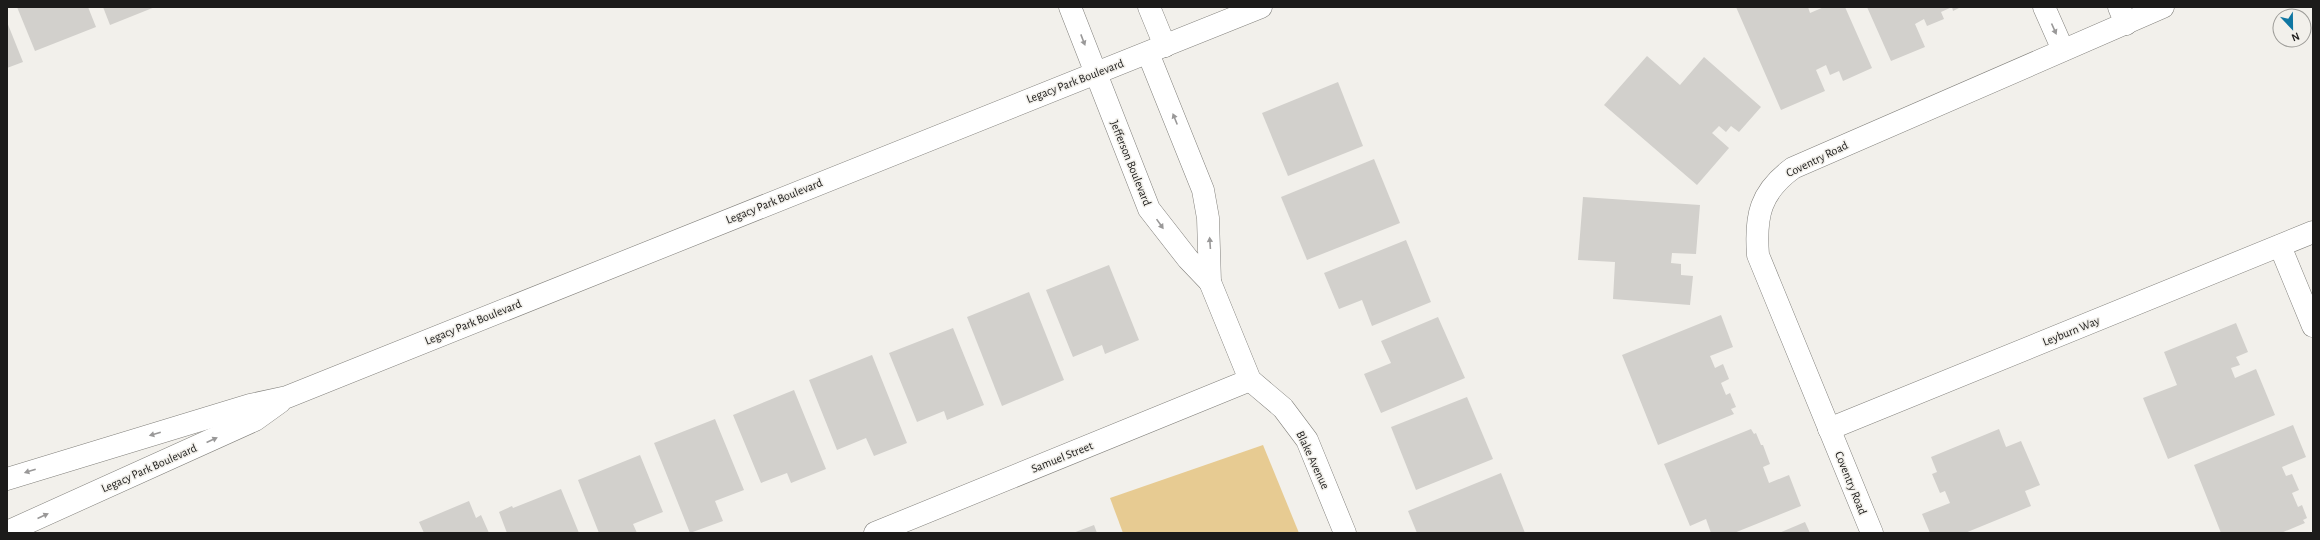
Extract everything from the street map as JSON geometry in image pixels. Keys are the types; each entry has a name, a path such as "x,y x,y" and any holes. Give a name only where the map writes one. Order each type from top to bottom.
{"street":[{"name":"Jefferson Boulevard","path":"1070,7 1149,209 1188,259 1210,282"},
{"name":"Jefferson Boulevard","path":"1149,7 1157,49 1202,190 1208,218 1210,282 1250,380"},
{"name":"Legacy Park Boulevard","path":"7,479 250,405 287,398 1261,7"},
{"path":"2044,7 2063,50"},
{"name":"Coventry Road","path":"1872,533 1758,255 1758,220 1768,191 1779,178 1793,168 2063,50 2122,15 2163,7"},
{"name":"Leyburn Way","path":"1829,429 2313,232"},
{"path":"2280,246 2313,326"},
{"name":"Samuel Street","path":"875,533 1250,380"},
{"name":"Blake Avenue","path":"1250,380 1283,408 1307,440 1345,533"},
{"name":"Legacy Park Boulevard","path":"7,532 255,420 287,398"}],"shaded area":[{"path":"1263,445 1299,533 1123,533 1110,498"}],"building":[{"path":"17,7 88,7 96,27 35,51"},
{"path":"103,7 155,7 110,25"},
{"path":"1736,7 1808,7 1810,13 1824,7 1845,7 1872,68 1843,81 1839,71 1830,75 1826,65 1816,70 1825,91 1781,110"},
{"path":"1867,7 1952,7 1941,12 1944,19 1927,26 1924,19 1915,24 1925,47 1891,61"},
{"path":"1952,7 1961,7 1953,11"},
{"path":"7,22 23,62 7,68"},
{"path":"1647,56 1680,85 1704,57 1761,107 1739,132 1731,126 1726,132 1719,126 1712,133 1729,148 1697,185 1604,105"},
{"path":"1338,82 1363,146 1288,176 1262,113"},
{"path":"1374,159 1400,223 1307,260 1281,197"},
{"path":"1583,197 1700,205 1696,254 1672,253 1671,263 1681,264 1681,275 1693,276 1690,305 1613,299 1615,262 1578,260"},
{"path":"1406,240 1431,302 1372,326 1362,300 1339,309 1324,273"},
{"path":"1109,265 1139,340 1105,354 1102,345 1073,357 1046,290"},
{"path":"1029,292 1064,380 1002,406 967,317"},
{"path":"1721,315 1733,347 1710,356 1715,368 1723,364 1729,379 1721,383 1726,395 1730,393 1736,407 1731,409 1734,414 1658,445 1622,355"},
{"path":"1438,317 1465,378 1381,413 1364,374 1391,363 1381,341"},
{"path":"2236,323 2248,352 2236,357 2240,365 2231,368 2235,378 2256,369 2275,415 2168,459 2143,398 2177,385 2164,352"},
{"path":"953,328 984,405 947,420 944,411 917,422 889,353"},
{"path":"872,355 907,443 874,456 866,438 837,450 809,380"},
{"path":"794,390 826,469 791,483 787,473 761,483 733,415"},
{"path":"1467,397 1493,459 1416,490 1391,427"},
{"path":"715,419 744,490 715,501 723,521 690,533 654,443"},
{"path":"2293,425 2306,457 2282,467 2286,476 2292,474 2299,490 2292,493 2298,507 2302,505 2307,518 2303,520 2305,523 2281,533 2221,533 2194,465"},
{"path":"1751,429 1754,434 1756,433 1761,445 1763,445 1770,464 1763,467 1769,483 1789,475 1801,506 1734,533 1711,533 1706,519 1690,526 1664,464"},
{"path":"1999,429 2006,447 2021,441 2040,485 2025,491 2031,506 1965,533 1930,533 1922,514 1950,503 1945,491 1940,493 1932,474 1937,472 1931,457"},
{"path":"640,455 663,512 633,524 637,533 599,533 578,480"},
{"path":"1501,473 1525,533 1417,533 1408,511"},
{"path":"561,489 579,533 507,533 499,512"},
{"path":"469,501 476,518 481,515 489,533 424,533 419,522"},
{"path":"1805,522 1810,533 1779,533"},
{"path":"1094,525 1097,533 1073,533"}]}
